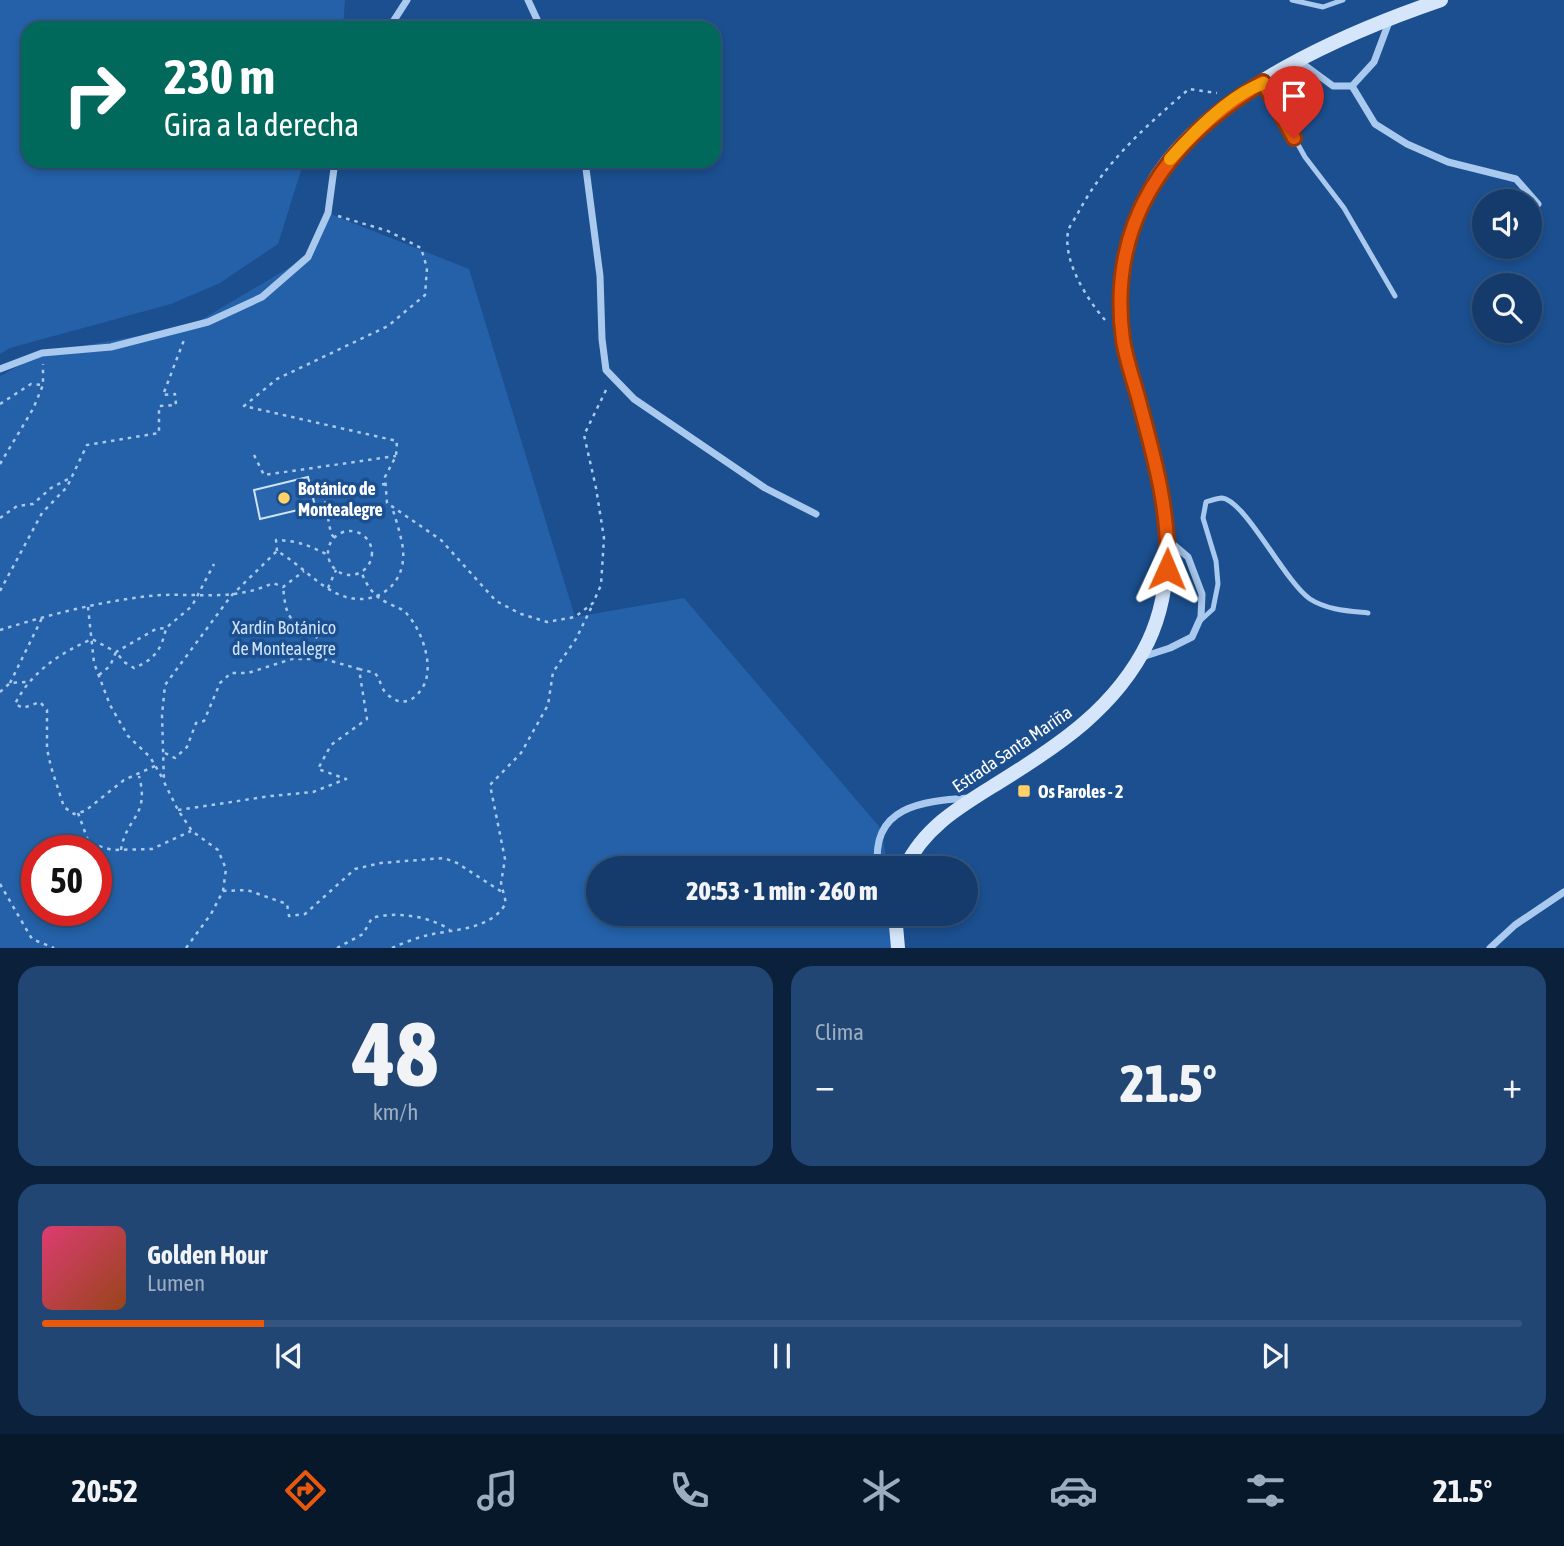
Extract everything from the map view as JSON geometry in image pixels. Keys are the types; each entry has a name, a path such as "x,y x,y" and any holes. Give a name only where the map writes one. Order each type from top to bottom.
{"main road":[{"name":"Estrada Santa Mariña","path":"912,856 932,830 973,798 1048,752 1108,702 1139,659 1160,609 1167,569 1168,540 1163,499 1123,342 1121,301 1125,262 1136,220 1158,175 1204,124 1263,82 1348,35 1441,0"}],"street":[{"path":"394,21 407,0"},
{"path":"528,0 538,21"},
{"path":"1299,61 1333,86 1352,86 1374,62 1390,18"},
{"path":"1352,86 1375,124 1407,144 1448,162 1516,179 1525,189"},
{"path":"0,369 43,353 111,347 208,322 262,297 307,257 328,213 334,168"},
{"path":"586,168 600,276 606,370 634,399 765,488 816,514"},
{"path":"1139,659 1192,637 1201,617 1202,594 1188,557 1168,540"},
{"path":"876,856 883,831 902,810 926,801 973,798"},
{"path":"1490,947 1515,925 1564,892"}],"lane":[{"path":"1292,0 1323,7 1343,0"},
{"path":"1263,82 1305,156 1344,208 1395,296"},
{"path":"1198,622 1213,609 1219,584 1216,561 1203,518 1204,510 1206,502 1222,498 1239,506 1278,564 1310,599 1339,610 1368,613"}],"path":[{"path":"1123,342 1086,296 1071,260 1068,232 1090,190 1144,127 1189,89 1242,95"},
{"path":"328,213 388,231 421,248 427,268 425,295 388,326 277,379 244,406 397,441 397,456 385,477 387,503 441,540 496,601 521,614 547,622 575,617 593,603"},
{"path":"0,592 42,513 67,486 87,444 159,433 159,406 176,405 175,394 163,395 189,327"},
{"path":"0,464 33,409 43,384 43,353"},
{"path":"391,947 425,936 480,925 499,914 506,903 501,883 505,859 490,785 521,753 548,705 552,671 576,639 601,585 604,538 584,435 612,376"},
{"path":"0,404 31,384 43,384"},
{"path":"254,455 264,475 397,456"},
{"path":"0,518 17,506 33,504 51,488 72,477"},
{"path":"334,537 331,534 324,496 385,484"},
{"path":"328,555 304,542 276,540 277,551 336,594 362,600 380,596 394,584 401,568 403,549 392,506"},
{"path":"355,531 367,539 371,559 361,571 349,575 336,570 328,555 334,537 340,533 355,531"},
{"path":"164,782 162,715 165,685 232,596 256,569 277,551"},
{"path":"99,676 110,666 116,652 156,629 166,628 192,606 215,564"},
{"path":"328,588 336,570"},
{"path":"283,587 304,571"},
{"path":"165,753 175,758 187,747 196,723 204,721 219,683 231,673 248,673 292,659 324,659 375,673 383,690 405,702 412,701 425,685 429,673 424,648 406,613 397,606 386,603 368,588 361,571"},
{"path":"0,629 142,596 232,596 273,583 283,587"},
{"path":"283,587 289,618 312,630 323,648 324,659"},
{"path":"88,607 94,663 110,705 128,736 150,757 192,831 218,850 226,869 223,891 211,914 186,947"},
{"path":"0,692 10,683 42,618"},
{"path":"92,639 116,652 124,662 134,667 147,663 157,653 166,628"},
{"path":"92,639 65,650 27,682 15,704 23,708 40,702 47,710 47,749 64,807 74,814 85,811 124,780 155,766"},
{"path":"178,810 313,792 346,779 318,769 331,745 367,719 359,669"},
{"path":"10,683 27,682"},
{"path":"121,850 123,837 138,816 141,806 144,792 139,774"},
{"path":"78,813 89,843 101,848 152,849 192,831"},
{"path":"223,891 247,890 287,904 289,916 305,914 355,869 381,863 444,858 457,863 503,893"},
{"path":"0,884 33,939 54,947"},
{"path":"337,947 363,934 372,918 386,914 437,921 451,930"}],"green space":[{"path":"0,0 345,0 344,21 21,21 21,168 302,168 278,244 220,283 171,304 10,348 0,354"},
{"name":"Xardín Botánico de Montealegre","path":"328,213 469,269 575,617 684,598 882,830 885,856 586,856 586,926 893,926 896,948 0,948 0,376 42,353 189,327 307,257"}],"building":[{"name":"Botánico de Montealegre","path":"308,477 315,506 260,519 254,490"}],"slow traffic":[{"path":"1170,159 1225,107 1264,83"}],"place":[{"name":"Botánico de Montealegre","path":"284,498"},
{"name":"Os Faroles - 2","path":"1024,791"}],"route":[{"path":"1167,569 1168,540 1163,499 1123,342 1122,281 1136,220 1158,175 1185,142 1225,107 1263,82 1294,138"}]}
